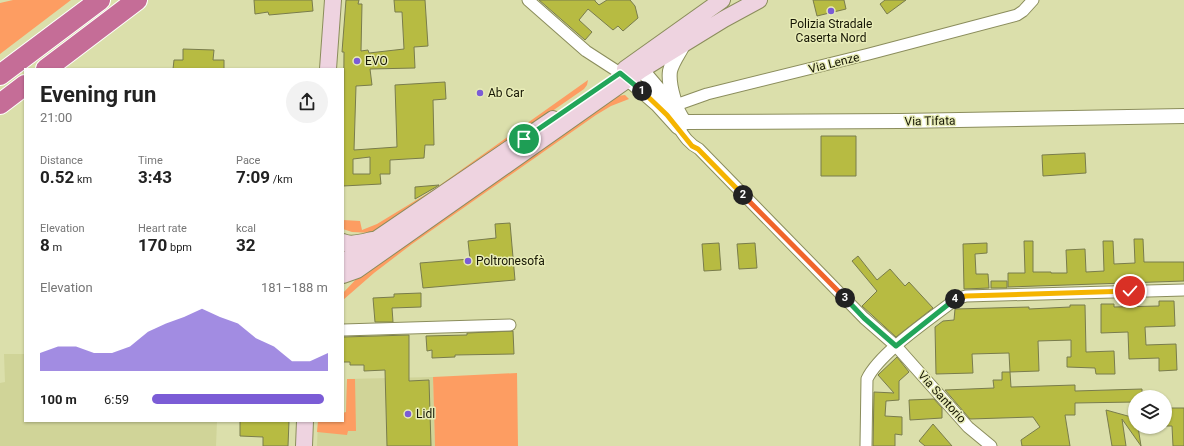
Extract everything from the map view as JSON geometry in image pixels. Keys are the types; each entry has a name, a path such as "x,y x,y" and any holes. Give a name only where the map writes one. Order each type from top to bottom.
{"highway":[{"path":"0,75 100,0"},
{"path":"47,68 137,0"},
{"path":"0,104 24,86"}],"main road":[{"path":"328,68 332,0"},
{"path":"344,286 350,272 634,73 681,38 722,0"},
{"path":"681,38 724,19 759,0"},
{"path":"344,261 634,73"},
{"path":"344,242 364,242 380,237"},
{"path":"304,446 305,422"}],"street":[{"path":"528,0 586,51 634,73 674,112"},
{"name":"Via Lenze","path":"674,112 707,94 869,54 1017,15 1024,11 1033,0"},
{"path":"674,112 670,69 681,38"},
{"name":"Via Tifata","path":"674,112 900,121 1184,116"},
{"name":"Via Santorio","path":"674,112 685,138 692,146 698,149 864,318 896,346 968,427 991,446"},
{"path":"866,446 867,379 870,371 896,346 956,299 966,296 1184,290"},
{"path":"344,330 510,325"}],"shaded area":[{"path":"13,0 71,0 0,54 0,3"},
{"path":"588,80 584,89 434,193 373,233 352,232 344,229 344,220 360,221 362,230 377,224 433,190"},
{"path":"625,95 629,99 611,106 596,115 412,244 374,273 344,299 344,292 362,273 609,97"},
{"path":"4,354 24,354 24,422 217,422 216,446 0,446 0,383 5,382"},
{"path":"517,373 518,446 435,446 433,377"},
{"path":"433,377 435,446 317,446 318,422 344,422 344,413 346,412 347,379"},
{"path":"347,379 355,379 356,431 348,431 347,435 317,432 318,422 344,422 344,413 346,412"}],"building":[{"path":"254,0 312,0 313,11 269,15 268,12 255,14"},
{"path":"346,0 359,0 358,4 362,4 361,51 368,50 369,53 404,49 402,12 395,12 394,0 425,0 428,46 414,47 415,68 370,69 372,85 356,86 354,150 397,147 395,85 445,82 446,99 433,100 434,145 425,145 424,158 390,160 390,174 380,174 381,184 344,186 344,52 342,52","holes":["370,157 370,174 353,174 353,159"]},
{"path":"539,0 595,0 599,5 607,0 630,0 635,6 638,18 623,31 618,26 613,30 588,9 579,20 592,32 585,40"},
{"path":"813,0 844,0 846,9 817,16"},
{"path":"885,0 906,0 887,14 880,4"},
{"path":"183,49 214,50 213,60 224,60 224,68 173,68 174,60 183,60"},
{"path":"821,136 856,136 856,176 821,176"},
{"path":"1085,153 1086,173 1043,176 1042,155"},
{"path":"439,185 436,187 415,199 415,187"},
{"path":"510,223 515,280 423,288 420,263 470,259 468,241 496,238 495,224"},
{"path":"1134,239 1143,239 1144,262 1184,262 1184,281 1008,287 1008,273 1025,273 1024,241 1033,241 1033,272 1067,273 1066,250 1085,249 1086,272 1104,271 1103,241 1113,241 1114,264 1135,263"},
{"path":"719,243 721,270 704,271 702,244"},
{"path":"755,243 757,268 739,269 737,244"},
{"path":"987,243 987,253 975,254 976,274 988,274 989,288 964,289 963,244"},
{"path":"858,256 877,280 890,269 905,286 909,282 933,308 896,337 862,306 877,291 852,261"},
{"path":"991,281 1007,281 1007,288 991,288"},
{"path":"421,293 421,307 392,308 393,322 375,322 373,298 394,297 394,294"},
{"path":"1159,301 1174,301 1175,326 1145,327 1146,345 1176,344 1177,370 1159,371 1159,358 1129,359 1128,332 1101,333 1101,304 1114,304 1114,307 1159,306"},
{"path":"1070,305 1085,305 1086,352 1114,351 1115,374 1096,374 1095,368 1067,367 1067,357 1071,357 1071,340 1038,341 1039,371 1010,372 1009,353 972,354 973,373 936,374 935,327 943,321 954,320 955,309 1029,307 1029,309 1070,307"},
{"path":"513,331 514,354 455,355 455,357 432,358 432,350 427,351 426,336 467,335 467,333"},
{"path":"409,335 409,381 429,380 431,446 387,446 385,370 364,371 364,365 350,365 350,362 344,362 344,337"},
{"path":"897,357 909,372 899,381 899,400 886,401 885,416 902,417 902,435 895,434 895,446 873,446 874,392 894,393 878,375"},
{"path":"1002,372 1010,372 1011,387 1075,385 1075,391 1142,389 1142,390 1128,390 1128,402 1075,403 1075,415 1065,415 1070,446 1022,446 1021,440 1040,427 1033,417 970,419 945,390 994,388 993,380 1002,380"},
{"path":"934,399 942,408 942,418 910,420 909,400"},
{"path":"1172,408 1184,408 1184,446 1173,446"},
{"path":"1106,410 1128,416 1128,428 1122,419 1126,446 1112,446"},
{"path":"240,422 289,422 288,446 263,446 263,437 240,436"},
{"path":"933,424 952,446 925,446 919,441"},
{"path":"1133,434 1139,434 1141,446"}],"place":[{"name":"Polizia Stradale Caserta Nord","path":"831,11"},
{"name":"EVO","path":"357,61"},
{"name":"Ab Car","path":"480,93"},
{"name":"Poltronesofà","path":"468,261"},
{"name":"Lidl","path":"408,414"}],"route":[{"path":"524,139 620,73 658,105 678,127 692,146 698,149 864,318 896,346 956,299 966,296 1130,291"}]}
